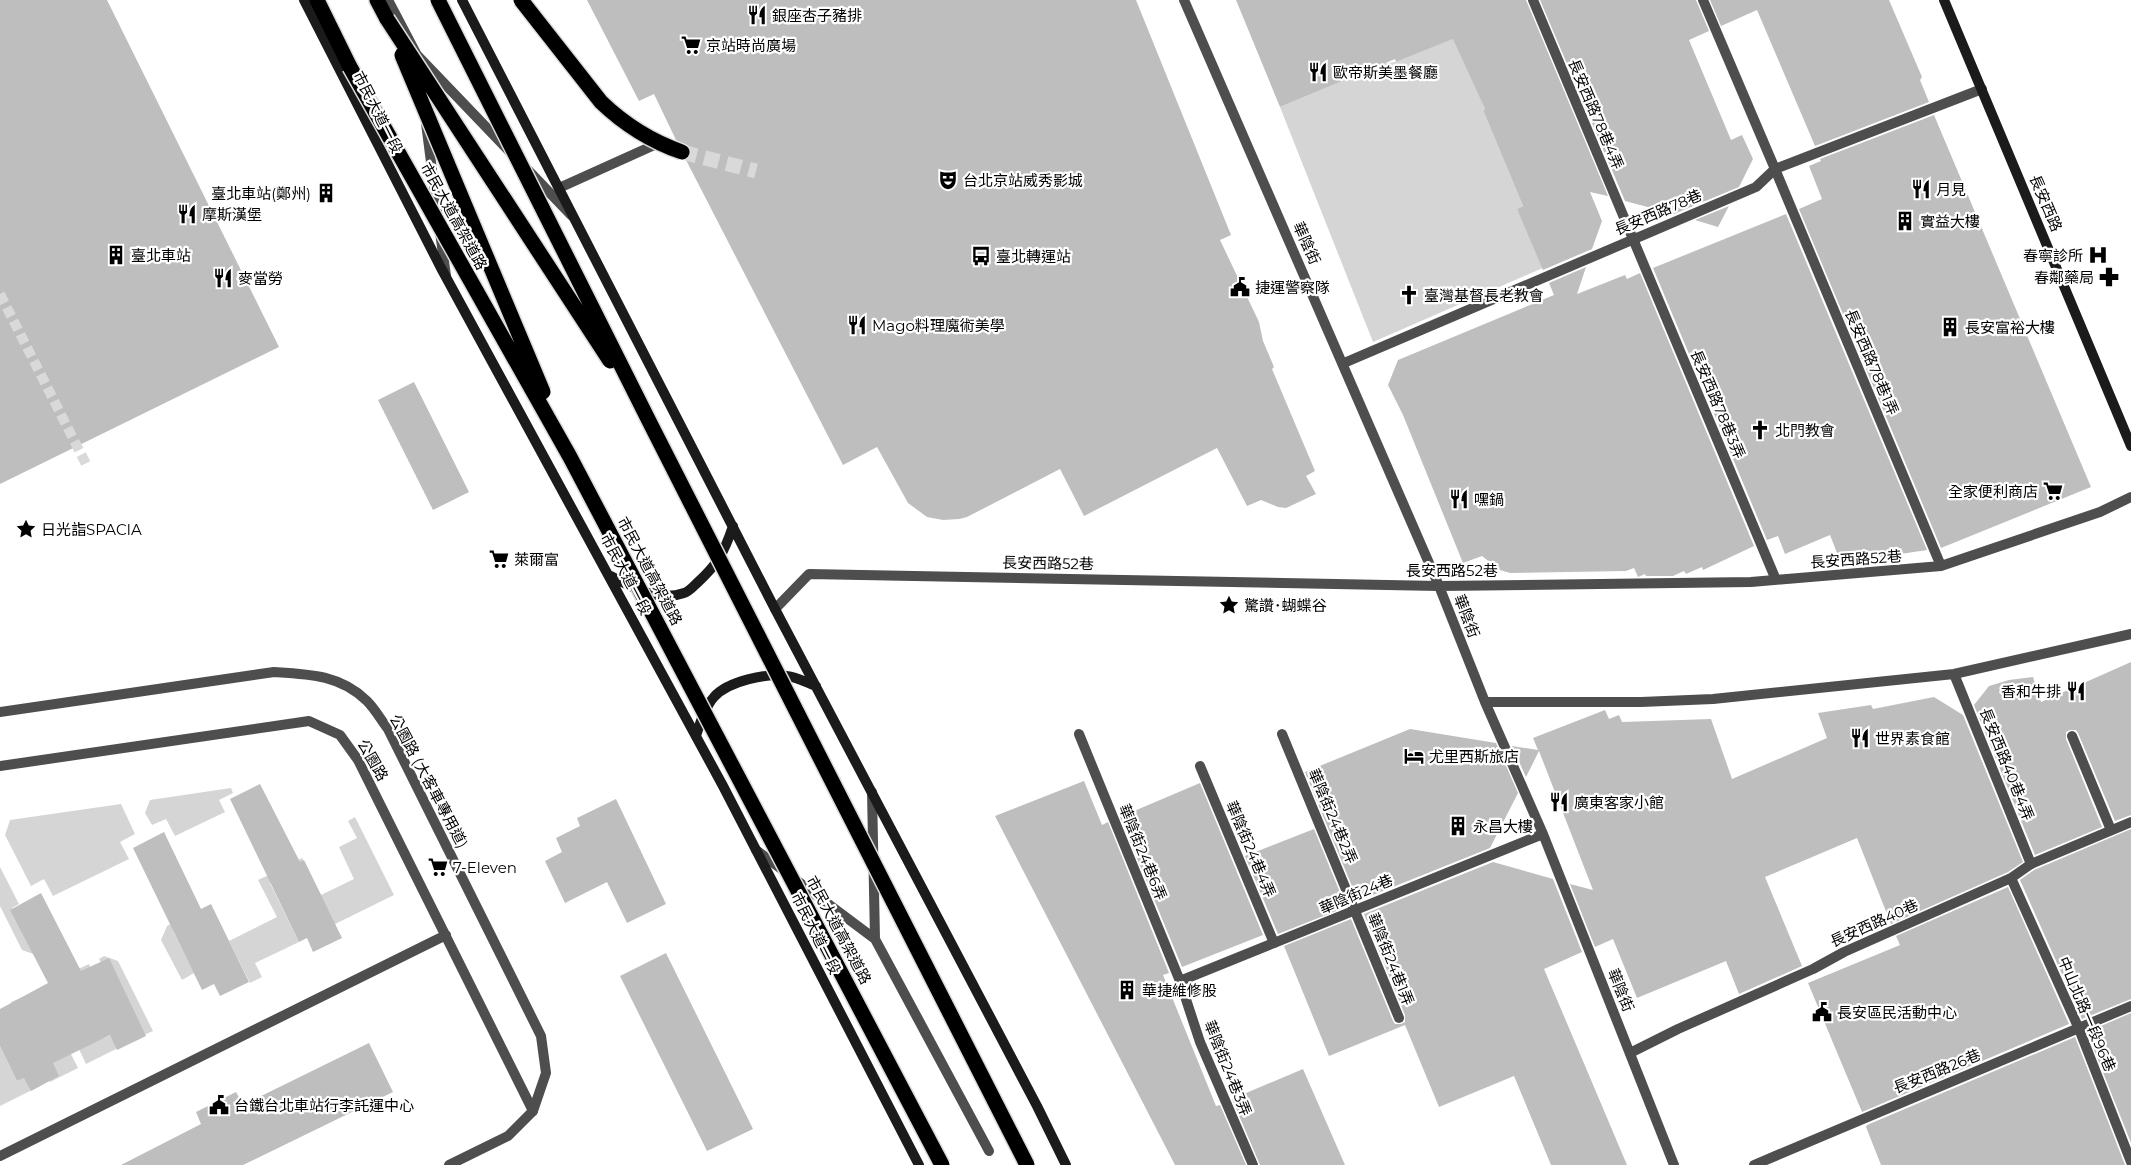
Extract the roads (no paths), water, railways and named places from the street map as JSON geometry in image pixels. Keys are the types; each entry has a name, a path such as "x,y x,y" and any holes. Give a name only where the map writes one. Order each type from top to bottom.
{"highway":[{"name":"市民大道高架道路","path":"317,0 350,67 570,457 942,1165"},
{"path":"377,0 570,457"},
{"path":"438,0 649,421 1027,1165"},
{"path":"521,0 601,102 616,117 652,140 682,152"},
{"path":"387,20 649,421"}],"street":[{"name":"市民大道一段","path":"304,0 446,276 696,736 919,1165"},
{"path":"388,0 417,55 575,219"},
{"path":"462,0 775,609 872,790 1066,1165"},
{"name":"華陰街","path":"1184,0 1440,586 1485,702 1542,834 1674,1165"},
{"name":"長安西路78巷4弄","path":"1533,0 1632,239"},
{"name":"長安西路78巷1弄","path":"1702,0 1775,169 1941,566"},
{"name":"長安西路","path":"1944,0 2131,446"},
{"path":"417,55 446,276"},
{"name":"長安西路78巷","path":"1344,363 1756,187 1775,169 1982,89"},
{"path":"559,188 664,140"},
{"name":"長安西路78巷3弄","path":"1632,239 1776,580"},
{"name":"長安西路52巷","path":"775,609 809,574 1440,586 1776,580 1941,566 2100,512 2131,497"},
{"path":"610,575 631,588 658,596 685,593 709,572 724,554 733,526"},
{"path":"1485,702 1641,702 1713,699 1954,674 2131,634"},
{"name":"公園路 (大客車專用道)","path":"0,712 274,672 308,674 339,681 367,701 388,729 541,1036 546,1073 533,1111"},
{"name":"長安西路40巷4弄","path":"1954,674 2032,864"},
{"path":"696,736 702,719 714,697 735,683 760,677 788,676 816,686"},
{"name":"公園路","path":"0,766 310,721 340,735 358,760 533,1111"},
{"name":"華陰街24巷6弄","path":"1079,734 1180,981"},
{"name":"華陰街24巷2弄","path":"1282,734 1356,910"},
{"path":"2072,736 2111,830"},
{"name":"華陰街24巷4弄","path":"1200,766 1274,943"},
{"path":"872,790 875,938"},
{"name":"長安西路40巷","path":"1630,1053 1678,1029 1813,969 1844,952 2012,878 2032,864 2131,822"},
{"name":"華陰街24巷","path":"1180,981 1542,834"},
{"path":"756,850 875,938 989,1152"},
{"name":"中山北路一段96巷","path":"2012,878 2079,1029 2131,1162"},
{"name":"華陰街24巷1弄","path":"1356,910 1399,1018"},
{"path":"0,1156 446,935"},
{"name":"華陰街24巷3弄","path":"1180,981 1200,1042 1253,1165"},
{"name":"長安西路26巷","path":"1754,1165 1904,1100 2131,1006"},
{"path":"448,1165 508,1136 533,1111"}],"tunnel":[{"path":"682,152 756,171"},
{"path":"0,294 87,466"}],"place":[{"name":"銀座杏子豬排","path":"757,15"},
{"name":"京站時尚廣場","path":"691,45"},
{"name":"歐帝斯美墨餐廳","path":"1318,72"},
{"name":"台北京站威秀影城","path":"948,180"},
{"name":"月見","path":"1921,189"},
{"name":"臺北車站(鄭州)","path":"326,193"},
{"name":"摩斯漢堡","path":"187,214"},
{"name":"實益大樓","path":"1905,221"},
{"name":"臺北車站","path":"116,255"},
{"name":"春寧診所","path":"2098,255"},
{"name":"臺北轉運站","path":"981,256"},
{"name":"春鄰藥局","path":"2109,277"},
{"name":"麥當勞","path":"223,278"},
{"name":"捷運警察隊","path":"1240,287"},
{"name":"臺灣基督長老教會","path":"1409,295"},
{"name":"Mago料理魔術美學","path":"857,325"},
{"name":"長安富裕大樓","path":"1950,327"},
{"name":"北門教會","path":"1760,430"},
{"name":"全家便利商店","path":"2053,491"},
{"name":"嘿鍋","path":"1459,499"},
{"name":"日光詣SPACIA","path":"26,529"},
{"name":"萊爾富","path":"499,559"},
{"name":"驚讚･蝴蝶谷","path":"1229,605"},
{"name":"香和牛排","path":"2076,691"},
{"name":"世界素食館","path":"1860,738"},
{"name":"尤里西斯旅店","path":"1414,756"},
{"name":"廣東客家小館","path":"1559,802"},
{"name":"永昌大樓","path":"1458,826"},
{"name":"7-Eleven","path":"438,867"},
{"name":"華捷維修股","path":"1127,990"},
{"name":"長安區民活動中心","path":"1822,1012"},
{"name":"台鐵台北車站行李託運中心","path":"219,1105"}]}
